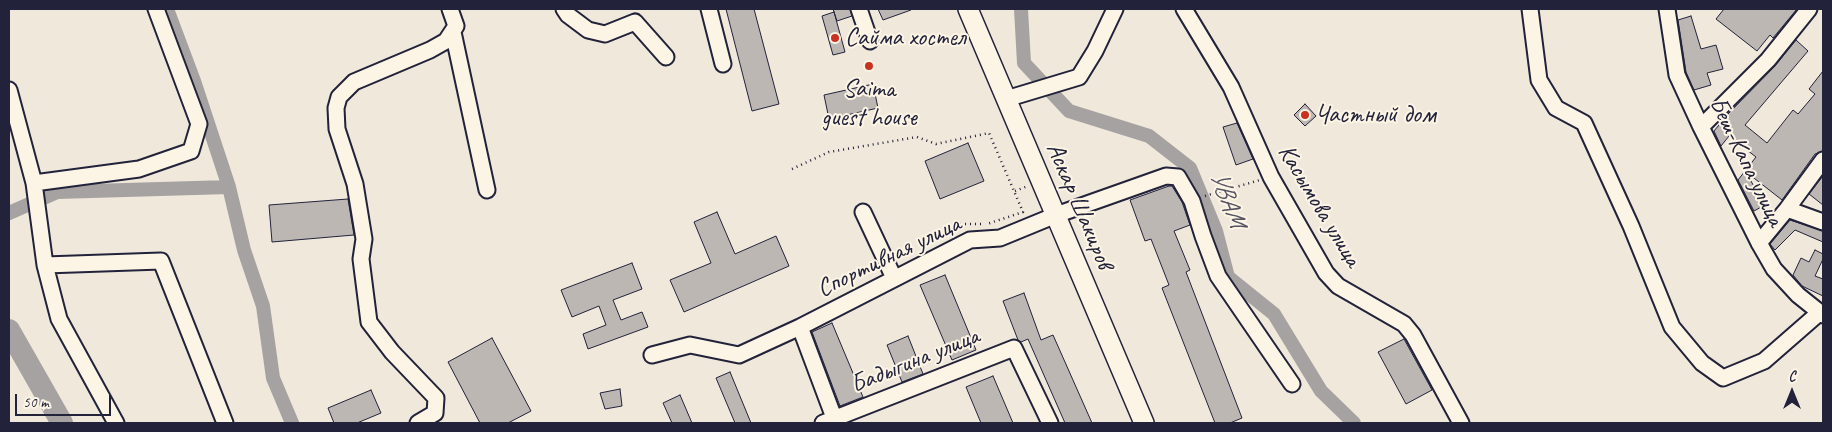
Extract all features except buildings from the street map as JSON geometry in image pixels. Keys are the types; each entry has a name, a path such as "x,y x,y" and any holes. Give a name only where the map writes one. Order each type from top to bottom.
{"main road":[{"name":"Аскар Шакиров","path":"968,9 1144,423"}],"street":[{"path":"34,183 139,168 191,151 198,124 156,9"},
{"path":"418,423 435,413 436,398 392,352 369,322 361,259 364,239 356,184 337,129 336,108 339,97 354,82 430,50 446,41 456,26 450,9"},
{"path":"564,9 568,15 588,30 604,34 638,15 666,57"},
{"path":"709,9 723,64"},
{"path":"859,9 870,41"},
{"path":"1006,99 1079,78 1096,51 1115,9"},
{"name":"Касымова улица","path":"1184,9 1231,87 1271,177 1326,273 1338,286 1404,324 1461,423"},
{"path":"1530,9 1539,80 1556,108 1584,123 1631,226 1672,327 1702,363 1722,378 1764,361 1821,314"},
{"name":"Беш-Капа улица","path":"1666,9 1677,75 1759,243 1774,269 1798,295 1821,314"},
{"path":"1701,127 1768,60 1809,9"},
{"path":"453,32 488,190"},
{"path":"9,90 34,183 45,264 59,319 116,423"},
{"path":"1759,243 1823,160"},
{"name":"Спортивная улица","path":"652,355 690,345 739,354 800,327 970,240 1000,238 1056,215 1166,176 1178,177 1192,201 1218,276 1292,384"},
{"path":"1787,209 1823,222"},
{"path":"863,212 894,278"},
{"path":"45,264 161,261 224,423"},
{"name":"Бадыгина улица","path":"800,327 831,422 1014,348 1050,423"}],"path":[{"path":"792,169 828,152 917,137 936,144 988,133 1023,212 987,224 960,224"},
{"path":"1200,197 1271,177"}],"waterway":[{"path":"167,9 194,81 229,187 244,250 263,306 273,378 292,423"},
{"name":"УВАМ","path":"1021,9 1024,63 1069,111 1149,136 1190,168 1216,231 1228,277 1274,314 1321,391 1354,423"},
{"path":"9,213 57,192 229,187"},
{"path":"9,330 62,423"}],"place":[{"name":"Сайма хостел","path":"835,38"},
{"name":"Saima guest house","path":"869,66"},
{"name":"Частный дом","path":"1305,115"}]}
